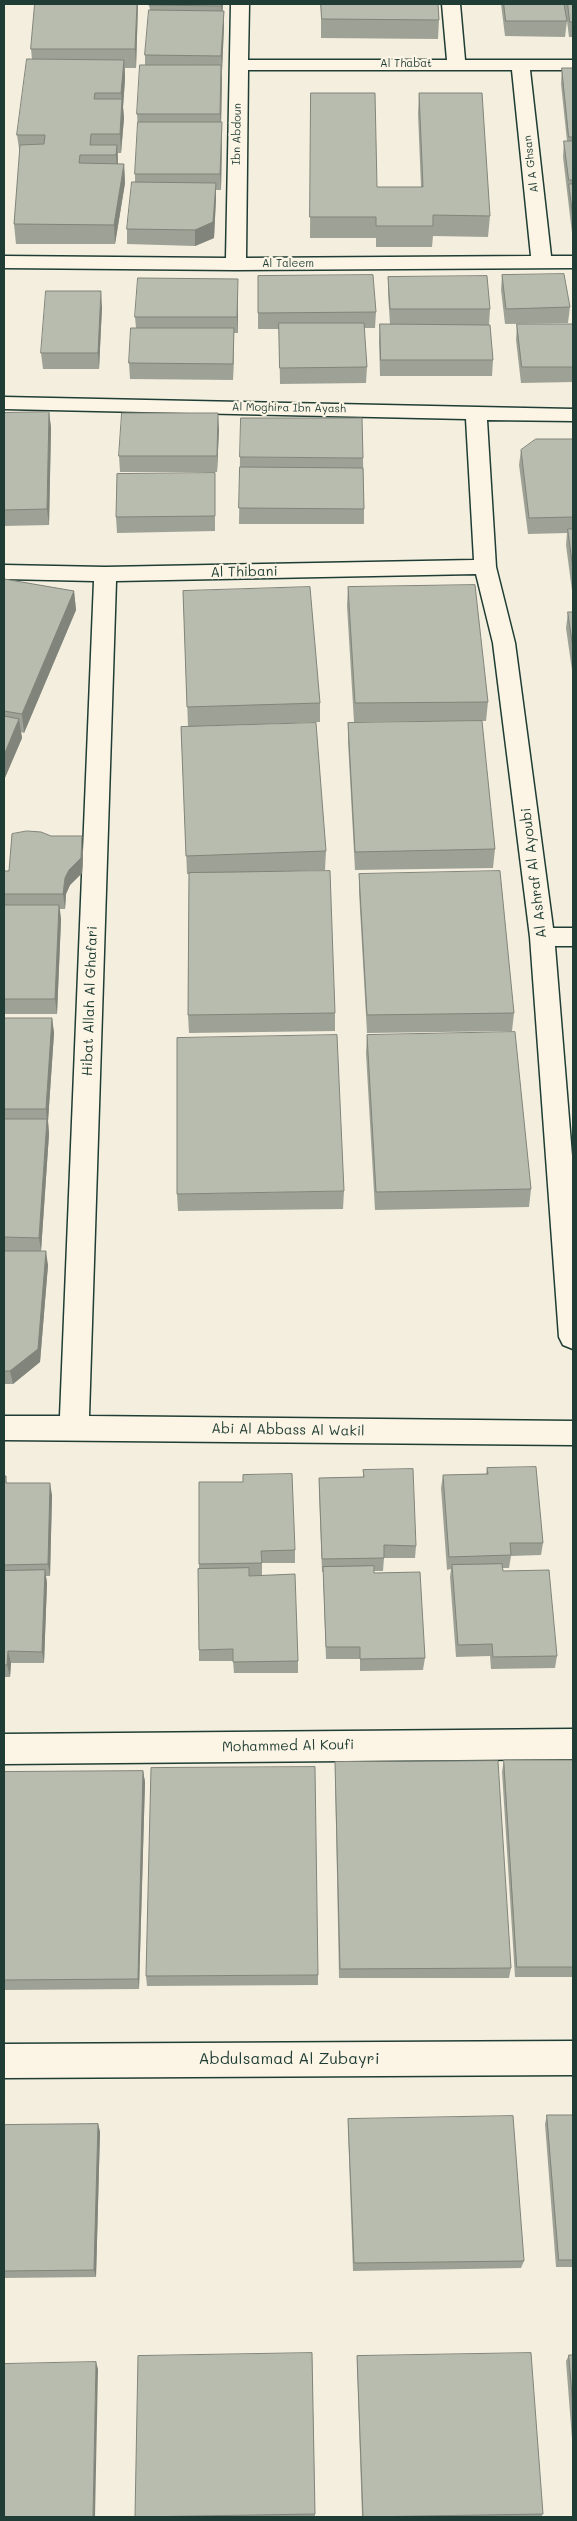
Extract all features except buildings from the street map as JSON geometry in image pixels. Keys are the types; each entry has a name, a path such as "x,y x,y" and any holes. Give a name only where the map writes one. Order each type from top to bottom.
{"street":[{"name":"Ibn Abdoun","path":"236,264 240,4"},
{"path":"451,4 456,64"},
{"name":"Al Thabat","path":"238,65 573,65"},
{"name":"Al A Ghsan","path":"520,65 542,263"},
{"name":"Al Taleem","path":"4,262 236,264 573,262"},
{"name":"Al Moghira Ibn Ayash","path":"4,403 573,415"},
{"name":"Al Ashraf Al Ayoubi","path":"476,412 484,567 504,643 542,937 573,1336"},
{"name":"Al Thibani","path":"4,572 105,574 484,567"},
{"name":"Hibat Allah Al Ghafari","path":"74,1428 105,574"},
{"path":"542,937 573,937"},
{"name":"Abi Al Abbass Al Wakil","path":"4,1428 573,1433"},
{"name":"Mohammed Al Koufi","path":"4,1749 573,1744"},
{"name":"Abdulsamad Al Zubayri","path":"4,2061 573,2058"}]}
